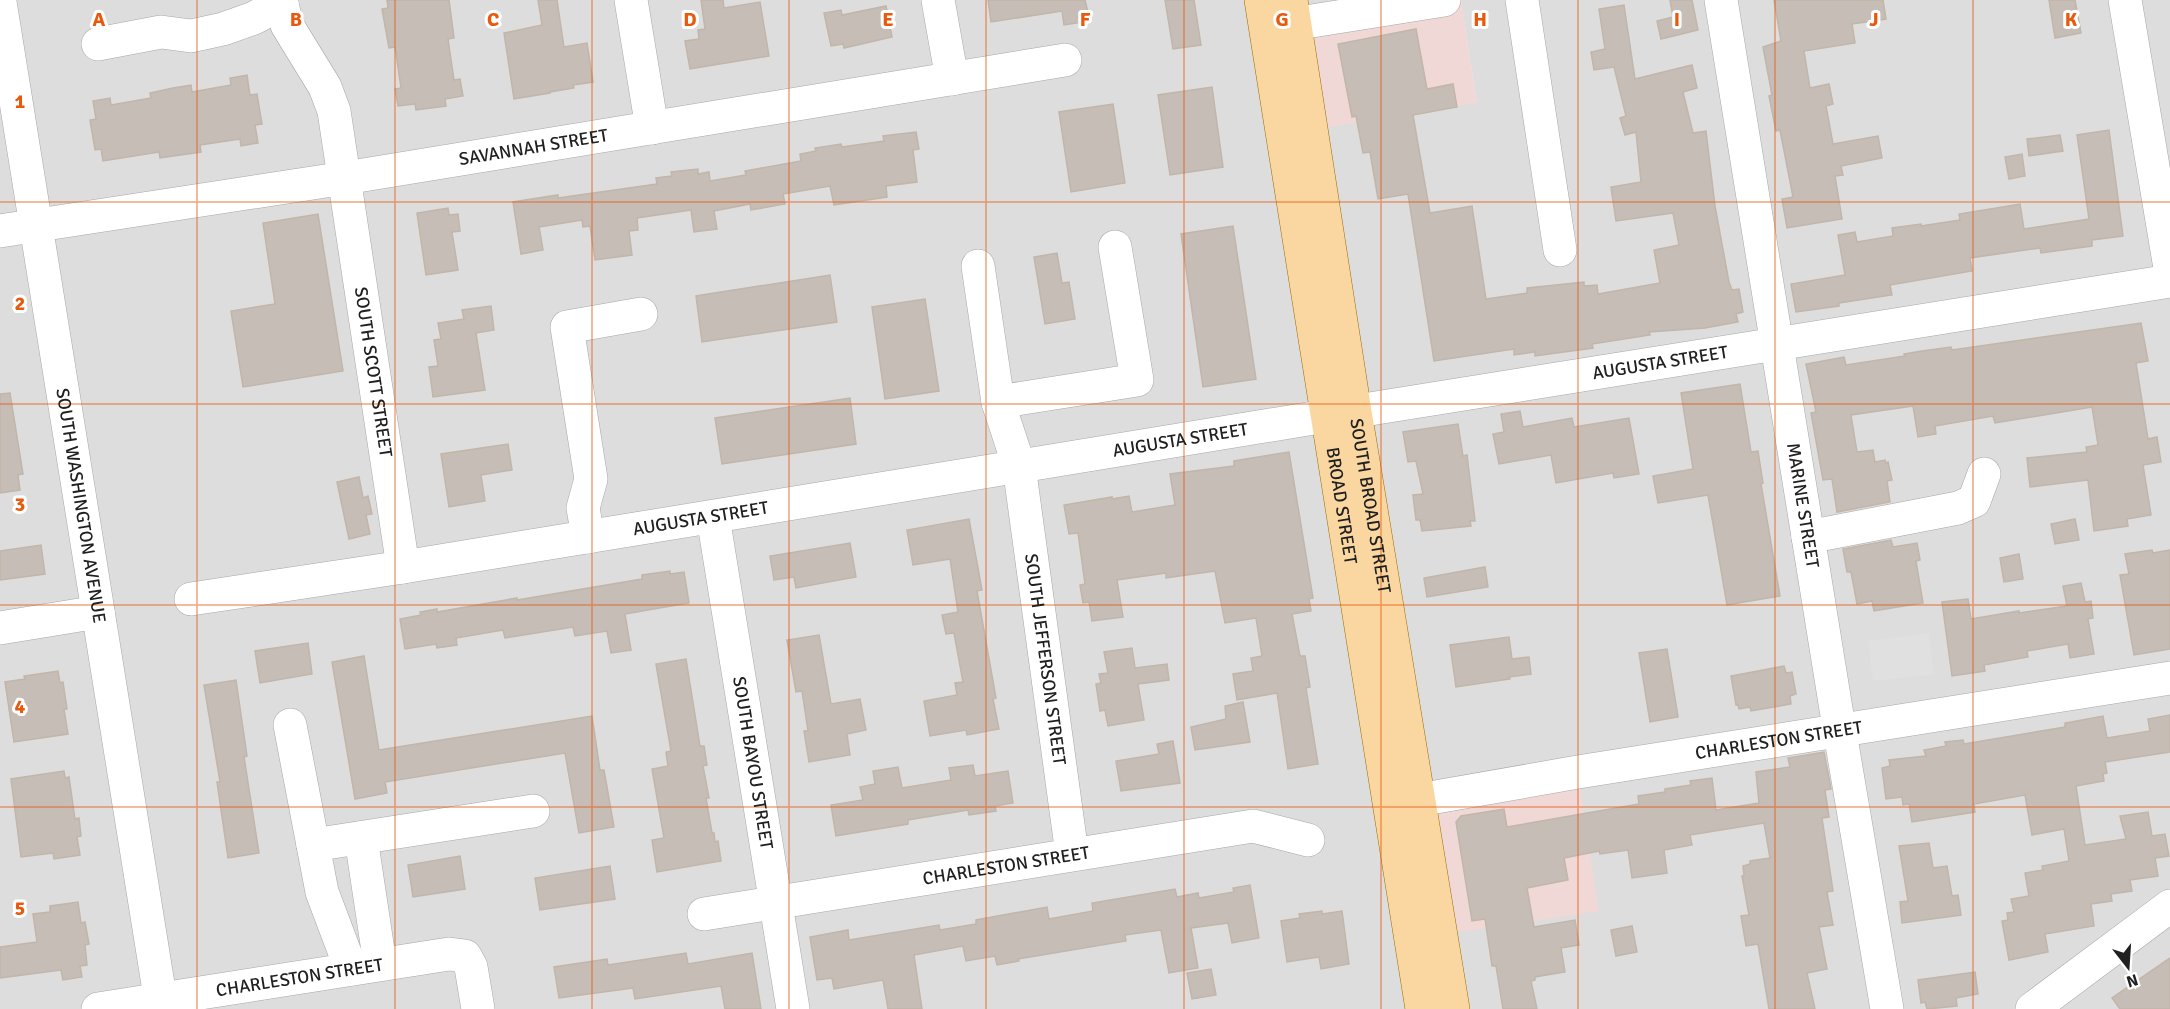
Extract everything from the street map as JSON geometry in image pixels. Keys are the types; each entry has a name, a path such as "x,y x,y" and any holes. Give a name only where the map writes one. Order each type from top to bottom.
{"main road":[{"name":"BROAD STREET","path":"1278,13 1403,801 1422,1009"},
{"path":"1403,801 1453,1009"}],"street":[{"path":"631,0 652,128"},
{"path":"938,0 952,79"},
{"path":"1278,13 1444,0"},
{"path":"1522,0 1560,250"},
{"name":"MARINE STREET","path":"1721,0 1839,730 1887,1009"},
{"path":"2125,0 2170,268"},
{"path":"98,44 161,32 191,36 202,34 254,18 281,1"},
{"name":"SOUTH SCOTT STREET","path":"281,1 287,25 325,87 334,111 403,567"},
{"name":"SOUTH WASHINGTON AVENUE","path":"0,2 161,1004"},
{"name":"SAVANNAH STREET","path":"0,231 345,178 1065,60"},
{"path":"998,402 1137,380 1115,247"},
{"name":"SOUTH JEFFERSON STREET","path":"978,266 998,402 1019,466 1072,854"},
{"name":"AUGUSTA STREET","path":"191,599 403,567 2170,281"},
{"path":"588,537 584,508 591,479 567,327 641,314"},
{"path":"1808,537 1958,508 1974,501 1984,474"},
{"name":"SOUTH BAYOU STREET","path":"713,516 793,1009"},
{"path":"0,628 98,612"},
{"name":"CHARLESTON STREET","path":"1403,801 2170,678"},
{"path":"290,725 322,892 365,967"},
{"path":"313,845 533,811"},
{"name":"CHARLESTON STREET","path":"704,914 1253,826 1308,840"},
{"path":"361,838 365,967"},
{"path":"2032,1009 2170,906"},
{"name":"CHARLESTON STREET","path":"98,1009 161,1004 449,954 465,956 471,967 478,1009"}],"shaded area":[{"path":"0,0 1444,0 1477,103 1461,0 2170,0 2170,1009 0,1009"},
{"path":"1444,0 1461,0 1477,103 1311,130 1295,24"},
{"path":"1929,633 1934,674 1873,681 1868,641"},
{"path":"1578,772 1599,911 1441,935 1430,798"}],"building":[{"path":"387,0 449,0 454,38 448,39 454,80 460,79 463,96 445,99 446,106 416,110 415,104 398,106 395,89 401,88 395,47 389,48 382,9 388,8"},
{"path":"538,0 557,0 564,47 587,43 593,82 573,85 574,88 514,99 504,33 542,25"},
{"path":"701,0 723,0 724,8 760,2 769,56 690,69 685,41 699,39 698,30 705,29"},
{"path":"988,0 1085,0 1090,21 1064,25 1062,11 991,22"},
{"path":"1165,0 1194,0 1201,45 1173,49"},
{"path":"1670,0 1692,0 1698,30 1661,39 1657,21 1673,17"},
{"path":"1774,0 1883,0 1886,19 1852,24 1855,43 1804,51 1810,88 1829,84 1833,104 1826,106 1833,144 1878,136 1882,158 1841,166 1843,175 1835,176 1842,219 1787,228 1782,199 1793,197 1780,130 1776,131 1769,96 1772,95 1763,47 1781,41"},
{"path":"2049,0 2075,0 2081,33 2055,38"},
{"path":"1624,5 1635,79 1692,65 1697,88 1683,92 1693,133 1706,131 1715,206 1729,282 1732,290 1739,289 1743,312 1736,314 1738,322 1705,328 1649,332 1650,335 1592,344 1593,348 1535,356 1535,352 1514,355 1514,349 1434,361 1408,194 1378,199 1370,152 1363,153 1356,116 1352,117 1338,44 1416,29 1427,89 1453,84 1457,107 1413,115 1430,213 1472,206 1486,299 1527,293 1527,288 1584,282 1584,286 1597,285 1598,294 1660,283 1654,250 1679,245 1673,213 1616,221 1611,187 1641,182 1636,132 1625,135 1620,118 1626,116 1614,67 1594,70 1591,52 1605,49 1599,9"},
{"path":"886,6 892,37 844,48 843,44 831,46 824,13 841,10 842,15"},
{"path":"247,75 250,95 257,94 262,124 255,125 258,143 241,146 240,139 200,145 201,152 160,158 159,152 103,161 101,149 95,150 90,120 96,119 93,101 110,98 111,105 151,98 150,93 191,85 192,92 231,85 230,78"},
{"path":"1212,87 1223,167 1170,175 1158,95"},
{"path":"1113,104 1125,183 1071,192 1059,112"},
{"path":"2109,130 2123,236 2092,240 2092,246 2041,253 2040,248 1970,258 1972,271 1890,285 1892,295 1796,312 1791,284 1845,275 1838,235 1855,232 1857,242 1893,236 1892,228 1960,220 1959,214 2020,204 2024,229 2089,219 2077,135"},
{"path":"916,132 919,149 913,150 917,182 886,186 887,197 834,205 830,186 783,194 785,204 751,210 750,204 714,211 717,229 694,232 691,210 637,218 638,230 629,231 632,255 595,260 590,226 583,227 582,220 539,227 543,250 521,254 513,202 657,184 656,178 672,176 671,172 698,169 698,174 709,172 710,181 746,175 745,171 801,161 800,154 816,151 815,148 884,141 883,136"},
{"path":"2060,135 2063,151 2029,156 2027,139"},
{"path":"2022,154 2025,176 2009,179 2005,157"},
{"path":"448,208 449,215 458,214 460,231 452,232 458,270 426,275 417,213"},
{"path":"318,214 343,371 243,387 231,311 275,304 263,223"},
{"path":"1233,226 1256,379 1203,387 1181,234"},
{"path":"1057,253 1062,283 1069,282 1075,319 1045,324 1034,257"},
{"path":"830,275 837,322 702,342 696,296"},
{"path":"925,299 939,391 885,399 872,307"},
{"path":"491,306 494,330 476,333 485,390 433,397 429,367 438,366 434,340 441,339 438,323 464,319 462,310"},
{"path":"2141,323 2148,361 2136,363 2148,439 2157,437 2161,462 2143,465 2151,515 2127,519 2128,526 2094,531 2088,480 2030,487 2027,458 2087,452 2086,447 2098,445 2092,407 1995,423 1993,416 1935,426 1936,434 1918,437 1913,406 1851,415 1857,452 1873,450 1875,462 1885,460 1886,463 1888,462 1892,480 1887,481 1890,502 1837,512 1832,479 1823,480 1811,413 1816,412 1806,364 1844,357 1846,365 1905,356 1904,354 1922,351 1951,347 1952,350"},
{"path":"1740,384 1751,452 1758,451 1763,483 1761,484 1780,596 1727,605 1708,495 1658,503 1653,476 1693,469 1681,393"},
{"path":"10,393 23,474 18,475 20,490 0,493 0,394"},
{"path":"850,398 856,444 722,464 715,418"},
{"path":"1520,411 1523,427 1572,418 1574,427 1629,418 1639,474 1614,478 1613,473 1556,483 1551,455 1499,464 1493,434 1504,432 1501,414"},
{"path":"1458,424 1463,456 1467,455 1475,521 1470,521 1471,526 1422,531 1420,520 1416,520 1413,495 1423,494 1416,461 1408,462 1403,432"},
{"path":"508,444 512,470 481,475 485,501 449,507 441,454"},
{"path":"1289,452 1313,598 1309,599 1311,611 1292,614 1300,656 1305,656 1310,687 1306,688 1318,764 1288,769 1277,693 1237,700 1233,674 1253,671 1251,658 1262,656 1256,618 1225,623 1215,571 1166,578 1166,573 1117,580 1123,617 1092,621 1089,602 1083,603 1080,585 1085,584 1078,533 1069,534 1064,505 1129,496 1132,512 1175,505 1170,474 1234,466 1234,461"},
{"path":"359,477 363,498 368,496 372,514 366,515 370,534 349,539 337,482"},
{"path":"969,519 982,590 977,591 996,698 993,699 999,729 967,735 966,730 930,736 924,701 957,695 955,683 963,682 954,633 946,634 942,615 958,612 950,559 913,565 907,530"},
{"path":"2075,519 2079,540 2055,544 2051,524"},
{"path":"1891,540 1893,547 1917,543 1920,560 1916,561 1923,603 1874,611 1872,601 1857,604 1851,572 1847,572 1843,549"},
{"path":"850,543 856,577 796,588 794,577 774,580 770,556"},
{"path":"41,545 45,574 0,580 0,551"},
{"path":"2152,550 2153,553 2170,550 2170,649 2134,655 2120,575 2129,574 2125,554"},
{"path":"2019,554 2023,579 2004,582 2000,558"},
{"path":"1485,567 1488,587 1427,597 1424,578"},
{"path":"670,571 670,574 684,572 689,603 625,614 631,650 611,653 607,631 575,636 573,627 505,638 503,630 456,638 457,645 437,648 436,644 405,649 400,619 421,615 420,612 437,609 437,612 517,598 517,600 642,579 642,575"},
{"path":"2081,583 2085,602 2091,601 2093,618 2088,619 2094,654 2070,658 2068,644 2027,651 2028,657 1984,665 1985,671 1952,676 1942,602 1968,599 1971,619 2019,611 2019,613 2067,606 2063,586"},
{"path":"819,635 831,704 860,699 866,730 847,734 850,755 809,762 804,731 808,731 802,691 796,692 787,640"},
{"path":"1509,637 1512,659 1529,657 1531,674 1456,687 1450,645"},
{"path":"308,643 312,674 260,683 255,651"},
{"path":"1132,648 1135,668 1167,664 1169,680 1138,684 1144,720 1108,726 1105,710 1100,711 1096,684 1101,683 1099,674 1108,673 1104,652"},
{"path":"1667,649 1678,717 1650,722 1639,653"},
{"path":"364,656 379,750 592,716 600,770 604,770 614,827 579,833 565,753 385,782 387,793 355,799 332,662"},
{"path":"686,659 700,746 704,746 707,765 703,766 712,833 714,833 715,842 718,841 721,861 657,872 652,840 664,838 652,769 668,766 666,752 671,751 656,664"},
{"path":"1784,666 1786,673 1792,672 1796,694 1790,696 1791,704 1751,711 1750,707 1739,709 1736,705 1731,676"},
{"path":"58,671 60,683 63,682 68,734 14,742 5,682 25,679 24,676"},
{"path":"236,680 247,756 244,757 259,853 228,858 217,782 220,782 204,685"},
{"path":"1243,702 1250,742 1195,750 1191,727 1226,719 1225,706"},
{"path":"2170,715 2170,752 2105,762 2107,773 2103,774 2104,781 2076,786 2085,845 2126,839 2120,816 2148,812 2152,836 2165,834 2169,856 2155,858 2158,876 2130,880 2132,891 2111,894 2112,901 2091,904 2094,926 2045,934 2048,952 2009,960 2002,921 2008,920 2007,913 2014,912 2011,899 2029,896 2025,873 2043,870 2042,866 2069,861 2064,829 2032,835 2025,795 1974,804 1975,812 1912,822 1909,804 1903,805 1902,797 1886,799 1882,768 1890,766 1889,760 1926,756 1924,750 1946,746 1945,742 1963,740 1964,744 2065,727 2065,723 2103,716 2107,738 2150,731 2148,719"},
{"path":"1173,741 1180,783 1121,791 1116,761 1159,754 1157,744"},
{"path":"1824,752 1831,789 1825,790 1829,817 1822,818 1833,891 1827,892 1833,925 1819,927 1827,969 1807,973 1815,1009 1769,1009 1758,944 1746,946 1741,916 1749,915 1742,876 1744,876 1743,866 1750,864 1750,861 1770,858 1764,823 1690,835 1692,845 1664,850 1667,873 1632,878 1628,850 1600,854 1599,851 1564,858 1568,880 1527,888 1534,927 1575,920 1579,945 1561,948 1565,972 1535,977 1535,980 1531,981 1537,1009 1503,1009 1496,966 1492,966 1485,919 1472,921 1456,822 1461,816 1504,809 1507,827 1639,804 1638,796 1665,792 1665,789 1691,785 1690,781 1712,778 1716,810 1759,803 1756,772 1790,767 1788,758"},
{"path":"973,765 975,776 1008,771 1013,803 995,806 996,811 969,815 968,810 908,820 908,824 836,836 831,805 863,800 860,787 875,784 873,771 898,767 902,788 951,780 949,768"},
{"path":"64,771 65,778 69,777 75,819 79,818 81,836 77,837 80,855 54,859 53,853 21,857 11,779"},
{"path":"1929,843 1933,868 1947,866 1952,896 1958,895 1961,915 1902,923 1900,902 1908,901 1899,846"},
{"path":"460,856 465,889 413,897 408,865"},
{"path":"610,866 615,899 540,910 535,878"},
{"path":"1250,885 1259,938 1232,943 1228,923 1191,928 1198,968 1169,973 1161,930 1125,935 1126,941 1018,959 1019,961 997,965 995,956 966,961 963,946 914,955 922,1009 888,1009 883,980 834,989 832,978 817,980 810,937 848,930 849,940 939,925 940,930 976,924 976,920 1047,907 1049,919 1093,911 1092,903 1175,889 1177,897 1198,893 1199,898 1234,892 1233,888"},
{"path":"78,902 81,923 85,922 89,944 85,945 87,965 80,966 82,977 63,980 61,970 0,978 0,947 37,942 33,914 50,912 50,906"},
{"path":"1322,911 1322,914 1342,911 1349,964 1321,969 1319,957 1287,962 1281,921 1300,918 1299,914"},
{"path":"1632,926 1637,952 1616,956 1611,930"},
{"path":"686,953 688,964 752,953 761,1009 725,1009 721,986 635,999 633,988 559,998 554,967 607,959 608,965"},
{"path":"2170,958 2170,1009 2120,1009 2112,998"},
{"path":"1211,969 1216,995 1192,999 1187,973"},
{"path":"1975,972 1978,994 1956,998 1957,1006 1927,1009 1925,1002 1921,1003 1918,980"}]}
